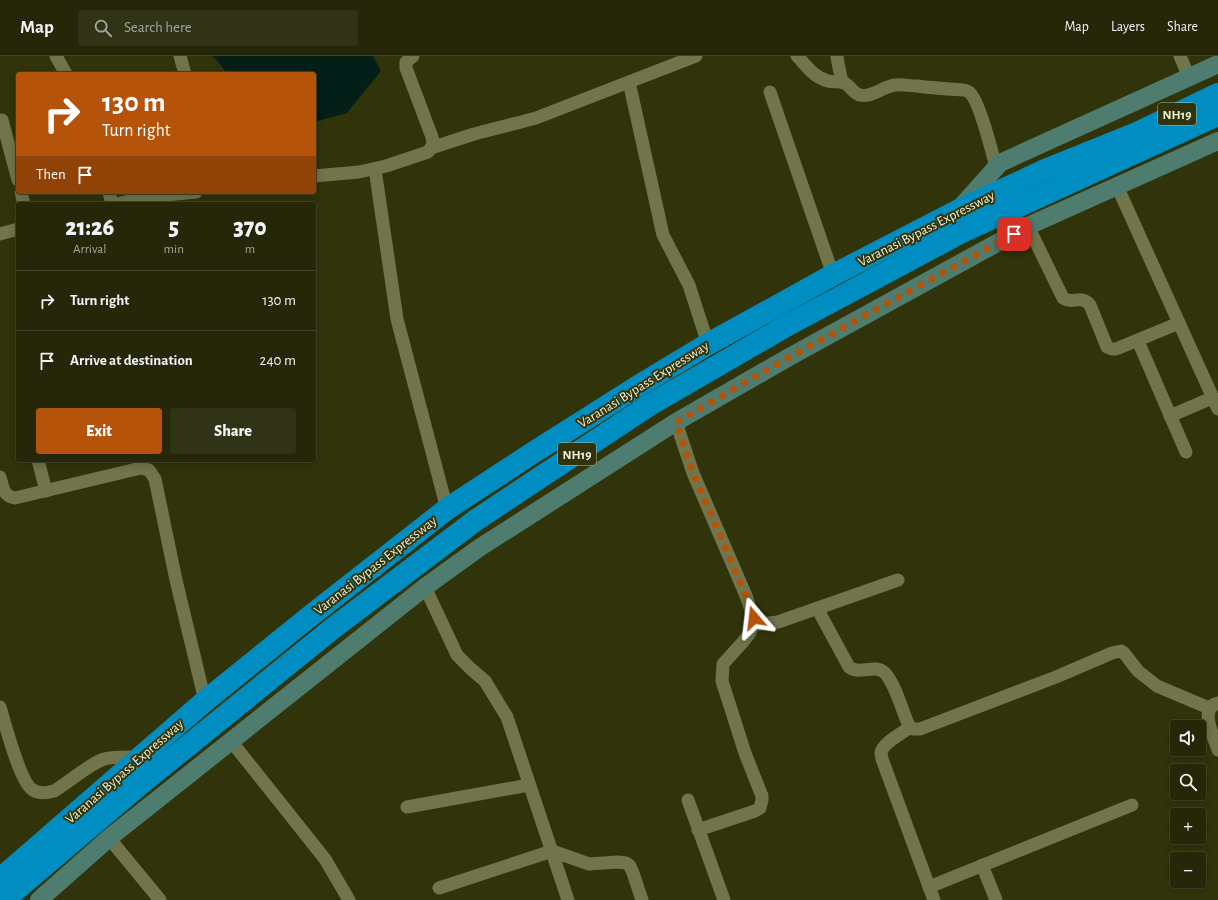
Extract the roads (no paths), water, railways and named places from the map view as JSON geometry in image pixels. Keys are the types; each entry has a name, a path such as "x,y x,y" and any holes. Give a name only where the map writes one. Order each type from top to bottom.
{"highway":[{"name":"Varanasi Bypass Expressway","path":"0,879 205,700 314,612 447,509 609,404 708,344 833,275 957,211 1045,170 1137,133 1218,94"},
{"name":"Varanasi Bypass Expressway","path":"4,900 137,787 332,630 476,520 648,406 786,326 962,232 1218,115"}],"street":[{"path":"56,56 65,72"},
{"path":"180,56 184,72"},
{"path":"431,148 474,134 536,118 576,101 696,56"},
{"path":"797,56 807,69 818,76 830,82 842,82 860,95 865,96 893,85 903,84 963,90 969,92 978,108 996,167"},
{"path":"837,56 842,82"},
{"path":"1180,56 1189,77"},
{"path":"316,176 375,169 428,152 434,142 406,68 407,58"},
{"path":"957,211 1000,163 1218,64"},
{"path":"629,82 663,235 690,285 708,344"},
{"path":"770,92 833,275"},
{"path":"2,120 16,172"},
{"path":"39,900 109,838 425,588 479,548 676,422 791,356 1028,226 1218,141"},
{"path":"375,169 397,319 447,509"},
{"path":"1117,186 1215,404 1170,416"},
{"path":"126,202 179,194"},
{"path":"1028,226 1063,298 1067,301 1083,299 1090,305 1107,347 1116,349 1179,323"},
{"path":"0,234 16,230"},
{"path":"1138,341 1186,452"},
{"path":"676,422 693,473 747,598 754,618 749,634 723,664 722,681 762,796 761,805 760,808 755,811 698,830"},
{"path":"39,462 46,491"},
{"path":"0,477 4,491 9,497 15,498 141,468 149,470 155,479 176,580 205,700"},
{"path":"753,625 778,622 898,580"},
{"path":"425,588 457,655 470,669 485,681 507,717 568,900"},
{"path":"817,608 849,667 856,671 878,670 882,671 888,676 910,728"},
{"path":"934,900 882,760 881,752 884,747 910,728 920,729 1056,677 1112,653 1121,651 1142,675 1157,686 1213,706 1208,715 1208,723 1218,750"},
{"path":"0,707 20,773 28,787 33,790 46,793 54,791 94,764 104,760 118,757 141,757"},
{"path":"231,741 325,859 349,900"},
{"path":"407,807 530,785"},
{"path":"688,800 724,900"},
{"path":"929,887 1132,805"},
{"path":"109,838 160,900"},
{"path":"439,888 552,851 589,864 618,862 626,863 630,866 642,900"},
{"path":"982,865 996,900"}],"water":[{"path":"213,56 373,56 381,71 347,113 316,121 316,72 226,72"}]}
